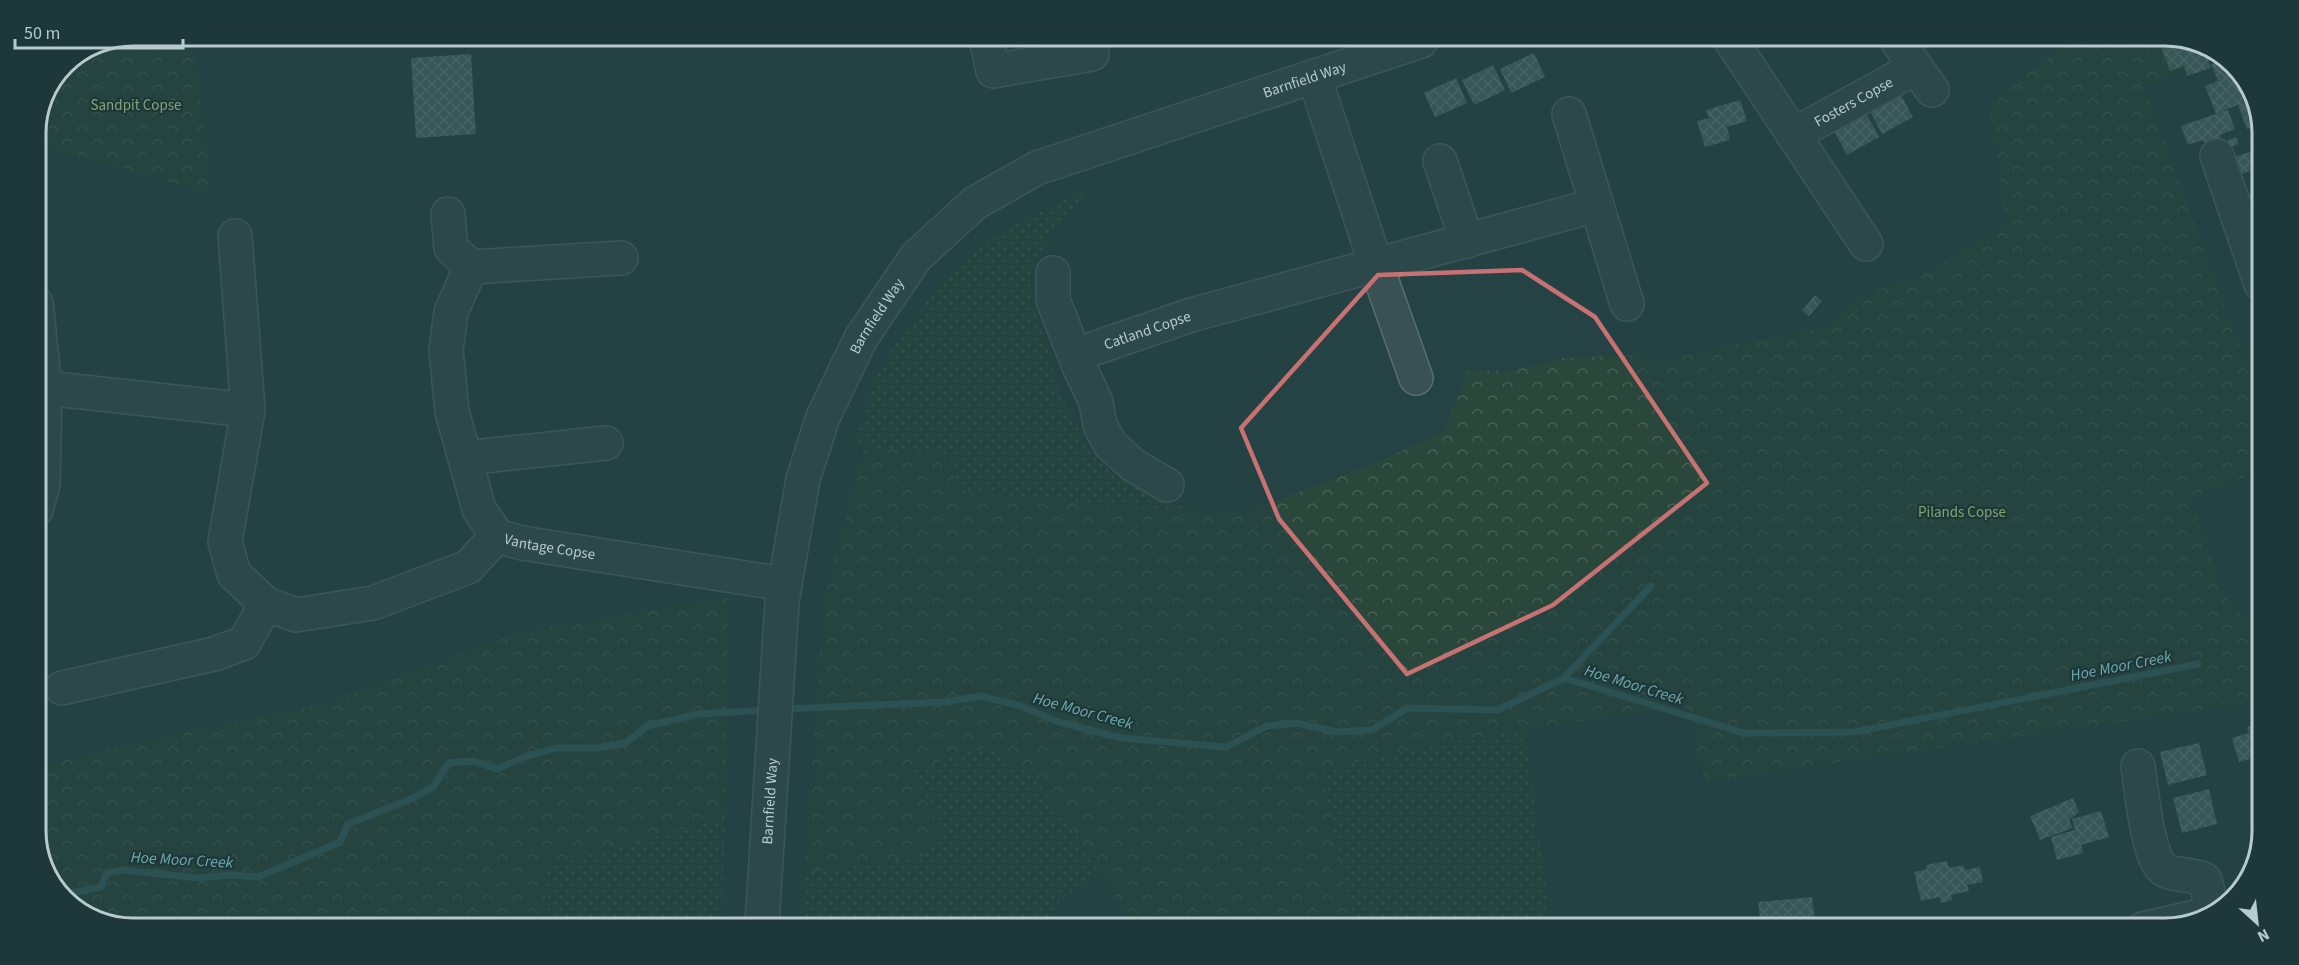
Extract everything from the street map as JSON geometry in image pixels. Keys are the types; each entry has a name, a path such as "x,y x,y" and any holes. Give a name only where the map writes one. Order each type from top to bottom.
{"street":[{"path":"988,46 993,70 1092,54"},
{"name":"Barnfield Way","path":"762,918 783,593 803,479 823,417 861,338 916,257 975,204 1037,168 1403,46"},
{"path":"1734,46 1866,244"},
{"name":"Fosters Copse","path":"1793,135 1915,67"},
{"path":"1314,76 1416,378"},
{"path":"1569,114 1627,304"},
{"path":"2217,156 2252,258"},
{"path":"1440,160 1467,241"},
{"name":"Catland Copse","path":"1079,366 1084,352 1191,315 1597,205"},
{"path":"448,213 451,248 471,267 621,258"},
{"name":"Vantage Copse","path":"235,236 248,410 225,542 234,574 266,604 296,615 373,603 468,567 497,536 522,543 783,593"},
{"path":"471,267 451,312 446,350 452,412 479,509 497,536"},
{"path":"1053,273 1053,300 1096,402 1100,425 1110,444 1133,465 1167,485"},
{"path":"47,388 248,410"},
{"path":"465,458 606,443"},
{"path":"62,688 214,654 244,643 266,604"},
{"path":"2138,766 2149,837 2157,863 2164,870 2186,873 2205,880 2214,904"}],"highlighted area":[{"path":"1522,270 1595,317 1707,483 1553,605 1407,674 1279,519 1241,428 1378,275"}],"green space":[{"name":"Sandpit Copse","path":"134,46 194,46 211,194 47,147 49,111 55,95 76,68 100,53"},
{"name":"Pilands Copse","path":"2064,46 2165,46 2182,48 2211,59 2143,86 2252,378 2252,474 2192,500 2229,603 2252,624 2252,703 1705,782 1684,705 1466,739 1322,769 1350,918 1126,918 1124,911 1063,812 1026,771 987,747 910,770 942,828 923,856 804,873 824,600 864,446 950,455 957,490 1103,506 1247,512 1377,462 1445,431 1468,369 1507,372 1564,358 1638,355 1660,362 1710,349 1823,328 1863,295 1928,272 2006,224 1989,103"},
{"path":"1092,185 1052,233 1030,274 1034,307 1064,403 1087,442 1114,476 1190,511 1103,506 957,490 949,455 864,446 854,442 872,385 891,351 937,286 993,237"},
{"path":"729,597 725,817 542,869 548,918 117,917 90,907 72,893 58,875 49,854 47,837 47,764 326,703 522,632"},
{"path":"1525,730 1550,917 1350,918 1321,769 1466,739"},
{"path":"987,747 1026,771 1063,812 1101,875 1060,900 1058,918 800,918 804,873 923,856 942,828 909,770"},
{"path":"725,817 722,918 548,918 541,869"}],"building":[{"path":"2161,47 2182,48 2199,53 2211,59 2208,60 2211,68 2187,76 2184,66 2170,71"},
{"path":"1534,53 1545,77 1511,93 1500,69"},
{"path":"471,54 476,134 416,138 411,58"},
{"path":"2215,63 2223,68 2238,85 2248,106 2252,127 2247,129 2238,105 2219,112 2228,110 2235,129 2220,135 2221,140 2206,146 2203,140 2188,145 2181,126 2216,114 2205,86 2218,81 2211,64"},
{"path":"1493,65 1505,90 1474,105 1462,80"},
{"path":"1456,78 1467,103 1435,117 1424,93"},
{"path":"1899,91 1913,117 1882,134 1868,107"},
{"path":"1740,100 1747,121 1727,127 1730,140 1705,147 1697,121 1709,118 1706,110"},
{"path":"1866,113 1879,137 1847,155 1834,131"},
{"path":"2236,137 2239,144 2230,147 2228,140"},
{"path":"2252,151 2252,170 2233,177 2227,159"},
{"path":"2252,193 2252,230 2240,197"},
{"path":"1815,295 1822,301 1809,316 1802,311"},
{"path":"2252,726 2252,758 2239,762 2232,738 2249,733 2247,727"},
{"path":"2199,743 2207,775 2168,785 2160,752"},
{"path":"2209,789 2217,824 2182,833 2173,798"},
{"path":"2073,798 2079,812 2069,820 2073,828 2040,840 2030,816"},
{"path":"2101,811 2109,837 2081,845 2083,853 2057,860 2051,837 2075,830 2072,819"},
{"path":"1947,861 1949,868 1963,865 1965,870 1980,867 1983,882 1967,885 1969,891 1951,895 1952,900 1941,903 1940,897 1921,901 1914,872 1927,869 1926,865"},
{"path":"1812,897 1815,918 1760,918 1758,902"}],"waterway":[{"path":"1564,678 1651,586"},
{"name":"Hoe Moor Creek","path":"785,709 946,702 981,696 1020,706 1059,722 1121,738 1226,747 1267,726 1297,723 1336,732 1372,730 1407,708 1498,710 1564,678 1744,733 1855,732 2198,664"},
{"name":"Hoe Moor Creek","path":"72,893 101,887 107,873 123,870 199,878 231,875 258,877 340,842 348,824 413,798 433,787 449,763 473,761 497,769 527,756 557,748 596,748 626,743 647,726 699,714 767,710"}]}
